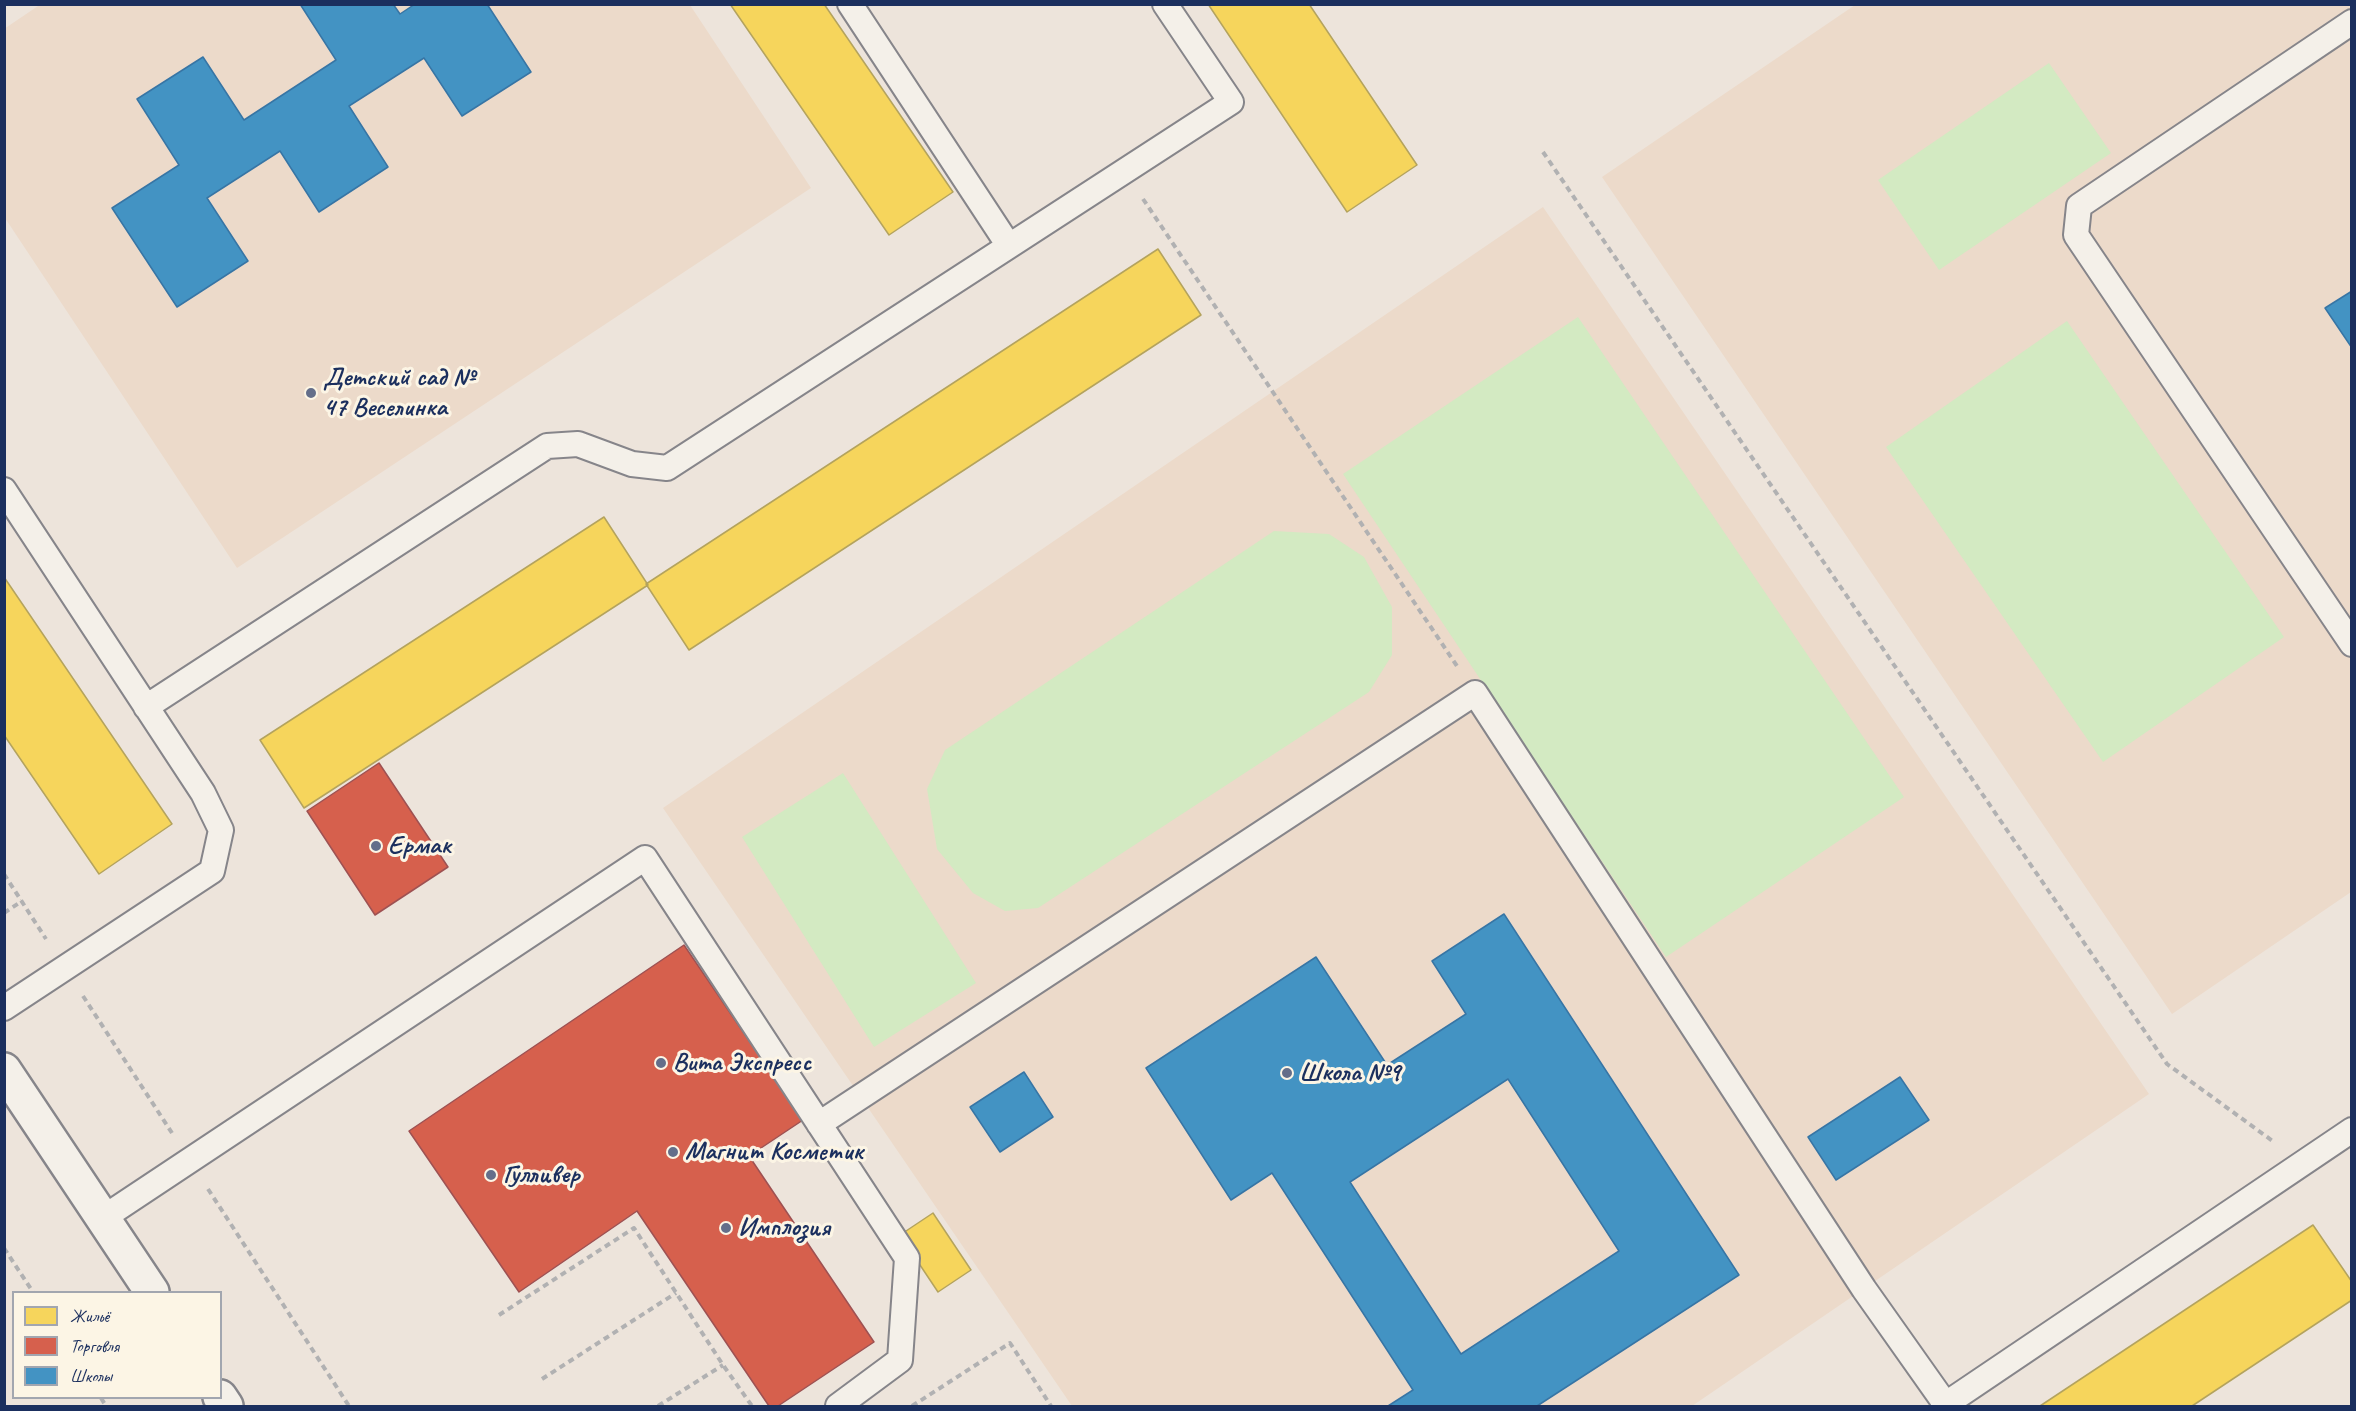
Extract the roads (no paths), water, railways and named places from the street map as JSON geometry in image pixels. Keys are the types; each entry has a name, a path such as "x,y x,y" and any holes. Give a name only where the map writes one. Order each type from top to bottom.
{"street":[{"path":"4,1070 151,1291"}],"lane":[{"path":"850,4 1009,246"},
{"path":"146,707 547,446 578,444 632,464 667,468 1231,102 1165,4"},
{"path":"2352,22 2079,206 2076,235 2352,644"},
{"path":"4,490 202,793 221,830 212,871 4,1008"},
{"path":"819,1124 1475,693 1864,1289 1945,1406 2352,1130"},
{"path":"103,1218 645,858 907,1258 900,1360 838,1407"}],"place":[{"name":"Детский сад № 47 Веселинка","path":"311,393"},
{"name":"Ермак","path":"376,846"},
{"name":"Вита Экспресс","path":"661,1063"},
{"name":"Школа №9","path":"1287,1073"},
{"name":"Магнит Косметик","path":"673,1152"},
{"name":"Гулливер","path":"491,1175"},
{"name":"Имплозия","path":"726,1228"}]}
